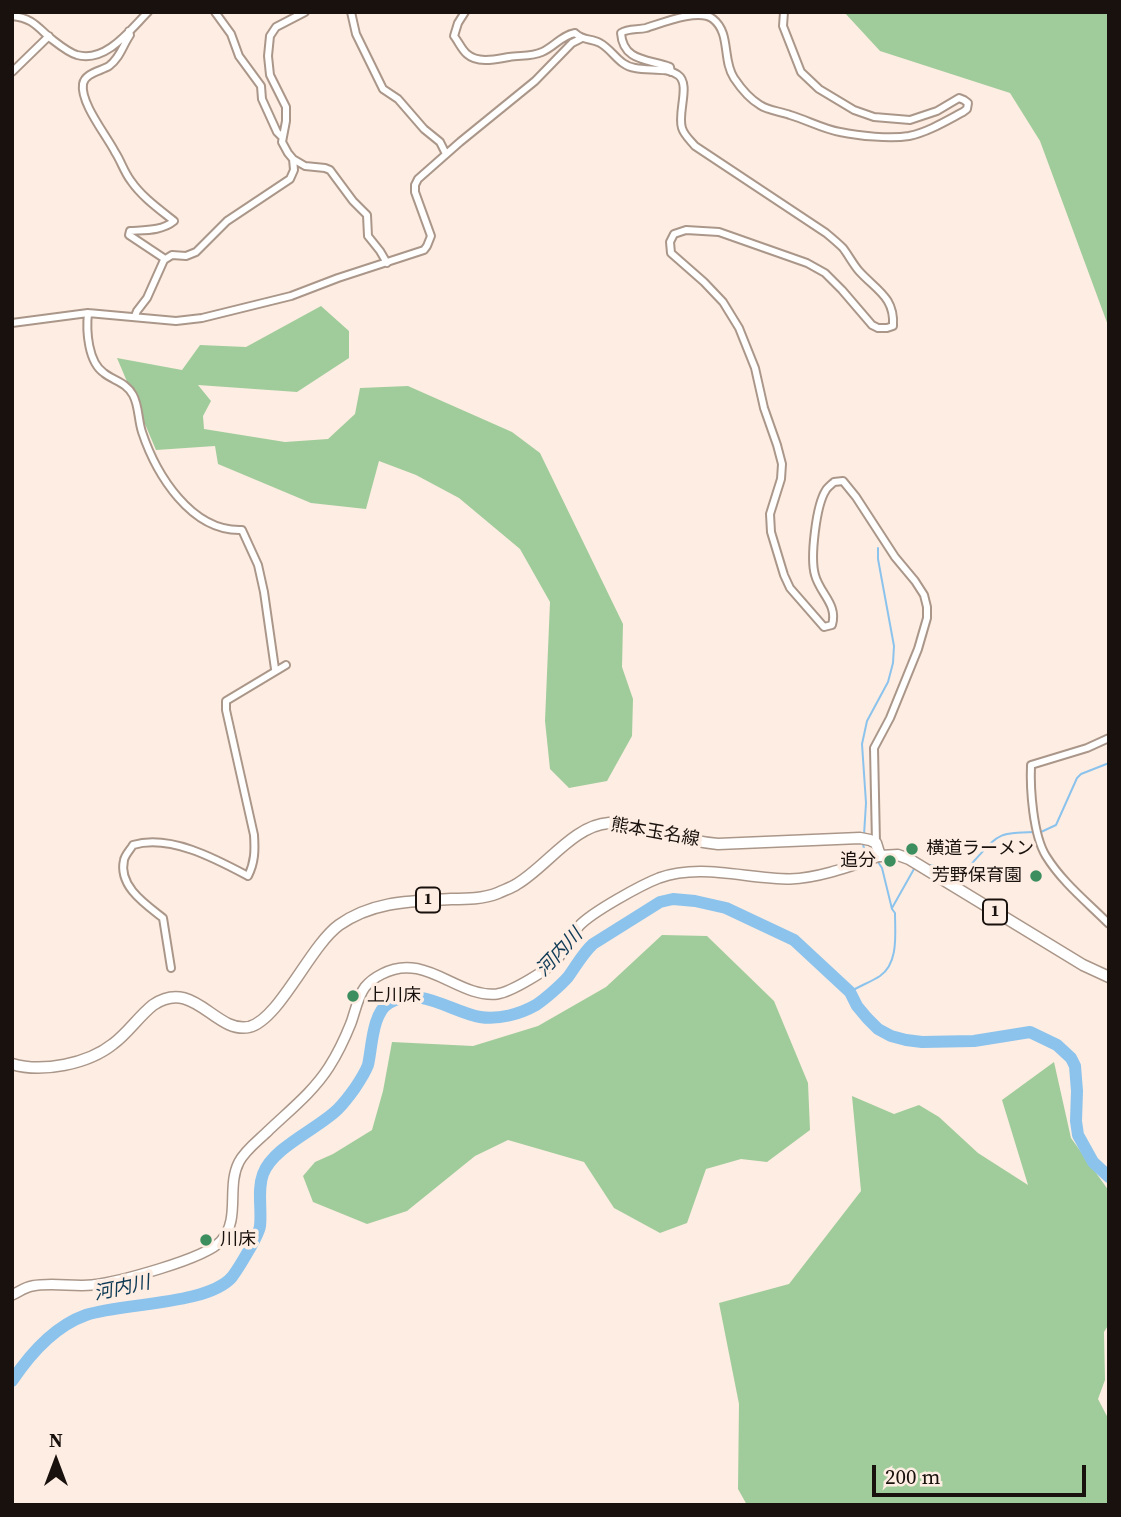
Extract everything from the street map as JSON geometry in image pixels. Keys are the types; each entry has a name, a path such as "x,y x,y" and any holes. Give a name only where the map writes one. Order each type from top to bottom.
{"main road":[{"name":"熊本玉名線","path":"12,1064 25,1068 43,1068 89,1058 111,1046 152,1005 170,998 197,1003 235,1026 248,1027 262,1022 327,936 356,914 393,903 480,898 495,894 517,885 582,832 608,822 718,844 860,838 876,843"},
{"path":"12,1295 29,1286 107,1282 191,1258 221,1241 230,1225 239,1161 318,1083 340,1048 363,989 383,973 404,967 416,968 472,990 497,994 524,982 555,962 580,925 595,914 641,886 660,878 698,872 811,877 880,856 876,843"},
{"name":"1","path":"880,856 898,855 909,859 1077,962 1109,977"}],"street":[{"path":"12,16 26,18 37,24 49,36 77,55 95,55 107,50 148,12"},
{"path":"215,12 231,34 239,56 261,86 262,99 282,137"},
{"path":"305,12 276,27 270,36 270,75 286,107 282,137 284,148 293,159 305,166 324,168 335,175 367,215 368,236 387,263"},
{"path":"351,12 356,34 383,89 398,99 422,127 440,142 446,154"},
{"path":"465,12 454,36 467,55 480,60 500,60 540,53 575,33 580,39 599,43 625,65 671,72 680,76 684,81 680,114 682,128 695,146 827,233 889,303 894,316 893,326 878,328 872,325 825,273 807,264 719,232 686,230 674,234 670,242 671,253 723,302 739,328 755,368 764,408 782,464 781,479 770,514 771,532 790,588 824,627 832,625 833,609 815,579 813,546 820,504 826,490 834,482 843,481 924,594 927,618 918,649 890,718 874,748 876,843"},
{"path":"671,72 670,67 628,52 623,45 621,33 663,21 699,15 710,16 720,26 724,36 729,68 734,79 759,104 838,132 889,137 909,136 967,109 968,103 959,98 937,111 910,120 874,117 854,110 819,89 802,72 783,26 784,12"},
{"path":"129,31 118,58 109,66 86,77 83,88 101,132 114,149 130,180 149,202 174,221 170,225 153,230 130,231 130,235 165,259"},
{"path":"12,72 49,36"},
{"path":"12,323 88,313 176,321 202,318 291,296 424,250 430,236 415,192 415,185 423,174 535,81 572,43 580,39"},
{"path":"135,316 147,298 165,259 172,255 191,255 196,252 227,221 290,179 294,170 293,159"},
{"path":"88,313 88,332 95,364 106,375 127,387 134,397 143,436 158,470 196,516 222,529 242,530 258,565 275,669"},
{"path":"171,968 163,918 127,884 124,859 133,845 139,843 171,844 214,859 248,876 256,852 254,835 226,701 275,669 286,665"},
{"path":"1109,738 1087,748 1031,765 1030,783 1037,830 1044,853 1060,875 1109,924"}],"green space":[{"path":"844,12 1109,12 1109,328 1040,141 1010,93 880,51"},
{"path":"321,306 349,331 349,358 297,392 198,385 211,401 203,416 204,429 285,442 328,439 355,414 360,388 408,386 512,432 540,453 623,624 622,667 633,699 632,736 607,781 569,788 550,769 545,721 550,602 520,549 459,498 416,475 379,461 366,509 311,503 218,464 215,446 156,450 117,358 182,370 200,345 246,347"},
{"path":"662,935 707,936 774,1001 808,1083 810,1130 767,1162 741,1159 706,1169 687,1223 660,1233 614,1208 584,1162 508,1140 475,1156 407,1211 367,1224 313,1202 303,1176 315,1162 372,1130 392,1042 473,1046 538,1026 606,987"},
{"path":"1054,1062 1071,1138 1109,1191 1109,1324 1104,1332 1105,1380 1098,1399 1109,1420 1109,1505 747,1505 738,1489 739,1404 719,1303 789,1284 861,1191 852,1096 894,1114 919,1105 939,1117 978,1153 1028,1185 1002,1100"}],"waterway":[{"path":"864,835 866,803 862,744 867,721 888,682 894,646 878,548"},
{"path":"1041,832 1056,825 1077,778 1109,763"},
{"path":"931,865 954,874 962,873 1000,836 1035,832"},
{"path":"863,844 865,853 870,857"},
{"path":"850,992 880,976 893,956 895,913 878,862"},
{"path":"892,908 914,869"},
{"name":"河内川","path":"12,1381 44,1342 75,1320 102,1311 204,1293 232,1277 259,1230 260,1186 268,1164 286,1147 340,1107 351,1093 368,1065 376,1023 383,1008 389,1003 400,998 423,998 487,1018 509,1016 523,1011 536,1005 561,984 593,944 660,902 673,899 726,908 794,940 850,992 857,1006 878,1029 891,1036 922,1042 974,1041 1030,1032 1057,1045 1071,1058 1075,1066 1078,1135 1093,1162 1109,1177"}],"place":[{"name":"横道ラーメン","path":"912,849"},
{"name":"追分","path":"890,861"},
{"name":"芳野保育園","path":"1036,876"},
{"name":"上川床","path":"353,996"},
{"name":"川床","path":"206,1240"}]}
